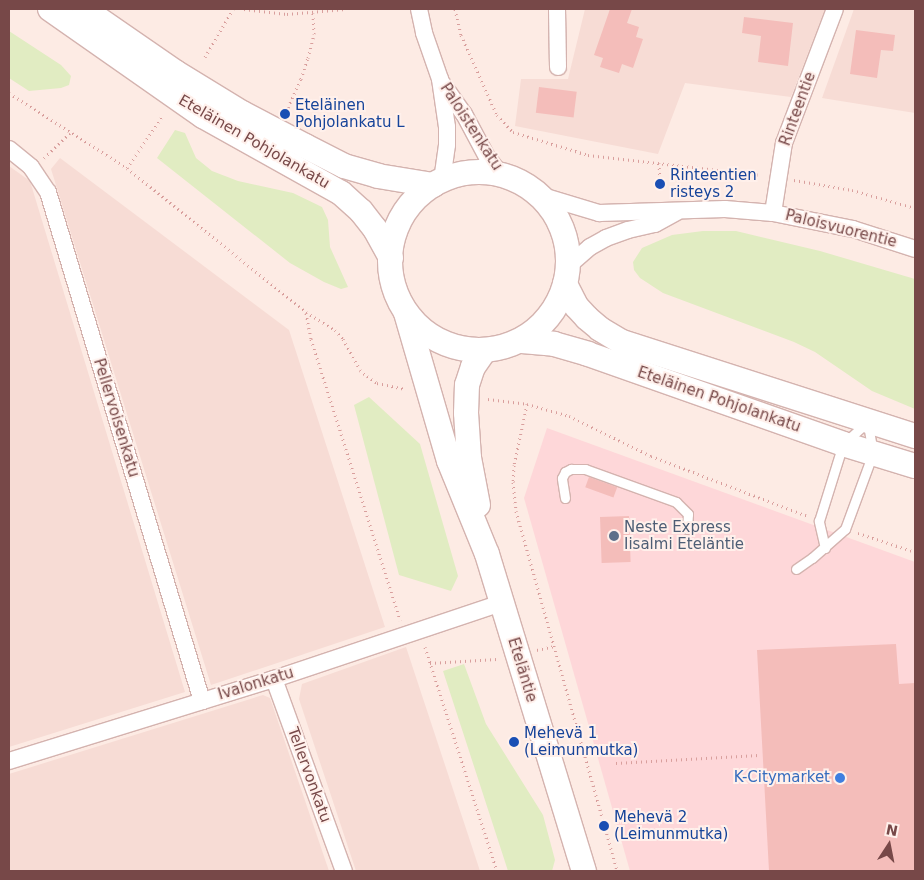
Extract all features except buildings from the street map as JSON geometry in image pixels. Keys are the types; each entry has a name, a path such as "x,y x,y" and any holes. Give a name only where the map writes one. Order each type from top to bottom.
{"main road":[{"name":"Eteläinen Pohjolankatu","path":"50,9 203,116 341,192 362,211 375,229 391,258"},
{"name":"Eteläinen Pohjolankatu","path":"84,9 175,72 242,113 344,166 378,176 437,182"},
{"path":"479,172 502,176 525,185 539,195 560,224 566,246 566,275 558,302 548,317 522,340 484,351 464,349 443,342 424,331 406,313 392,285 391,258 397,232 405,214 416,199 437,182 479,172"},
{"name":"Eteläinen Pohjolankatu","path":"566,275 576,306 600,329 622,342 915,436"},
{"name":"Eteläntie","path":"406,313 449,462 487,554 584,871"},
{"name":"Eteläinen Pohjolankatu","path":"522,340 554,344 588,354 843,444 915,466"},
{"name":"Eteläntie","path":"484,351 474,368 467,386 466,413 470,458 487,554"}],"street":[{"name":"Paloistenkatu","path":"419,9 424,33 440,79 447,127 447,146 437,182"},
{"path":"557,9 558,67"},
{"name":"Rinteentie","path":"773,213 784,143 835,9"},
{"name":"Paloistenkatu","path":"440,79 464,114 487,156 502,176"},
{"name":"Pellervoisenkatu","path":"9,149 31,167 48,192 202,701"},
{"name":"Paloisvuorentie","path":"539,195 599,213 652,210 678,212 725,209 773,213 844,227 915,249"},
{"name":"Paloisvuorentie","path":"566,275 590,247 606,238 628,230 655,224 678,212"},
{"name":"Ivalonkatu","path":"9,762 274,679 501,602"},
{"name":"Tellervonkatu","path":"274,679 344,871"}],"lane":[{"path":"824,548 819,521 843,444 868,421"},
{"path":"796,569 845,529 874,453 868,421"},
{"path":"565,498 562,478 565,472 571,469 584,469 676,502 688,514 687,528"}],"path":[{"path":"205,57 233,9"},
{"path":"244,9 287,14 346,9"},
{"path":"455,9 461,35 497,115 513,132 588,155 778,177 852,190 915,208"},
{"path":"285,114 301,79 308,58 314,34 313,13"},
{"path":"9,93 128,168 306,312 335,330 344,339 360,370 367,376 386,386 411,390"},
{"path":"128,168 164,115"},
{"path":"31,167 52,152 70,133"},
{"path":"660,163 660,184"},
{"path":"306,312 311,339 412,632 430,663 497,871"},
{"path":"480,398 527,404 569,416 651,456 819,521"},
{"path":"527,404 514,465 516,511 617,871"},
{"path":"845,529 915,552"},
{"path":"430,663 486,661 554,646"},
{"path":"616,762 758,755"}],"shaded area":[{"path":"585,9 825,9 791,97 685,83 658,154 515,126 521,79 568,79"},
{"path":"854,9 915,9 915,113 822,98"},
{"path":"60,158 289,330 385,627 211,685 51,169"},
{"path":"9,166 30,181 185,692 9,747"},
{"path":"547,428 915,562 915,871 630,871 524,498"},
{"path":"406,647 480,871 356,871 299,699 302,684"},
{"path":"263,695 270,698 329,871 9,871 9,774"}],"green space":[{"path":"9,31 61,65 71,76 69,85 61,88 29,91 9,78"},
{"path":"175,130 185,133 196,158 212,171 238,181 293,193 322,207 328,220 330,247 348,287 341,289 324,282 290,263 157,158"},
{"path":"703,231 736,231 820,251 915,279 915,409 872,391 815,352 794,342 663,293 640,278 634,270 633,262 642,248 672,235"},
{"path":"369,397 420,444 458,576 451,591 399,575 354,405"},
{"path":"464,664 486,724 543,815 555,860 552,871 508,871 443,671"}],"place":[{"name":"Eteläinen Pohjolankatu L","path":"285,114"},
{"name":"Rinteentien risteys 2","path":"660,184"},
{"name":"Neste Express Iisalmi Eteläntie","path":"614,536"},
{"name":"Mehevä 1 (Leimunmutka)","path":"514,742"},
{"name":"K-Citymarket","path":"840,778"},
{"name":"Mehevä 2 (Leimunmutka)","path":"604,826"}]}
